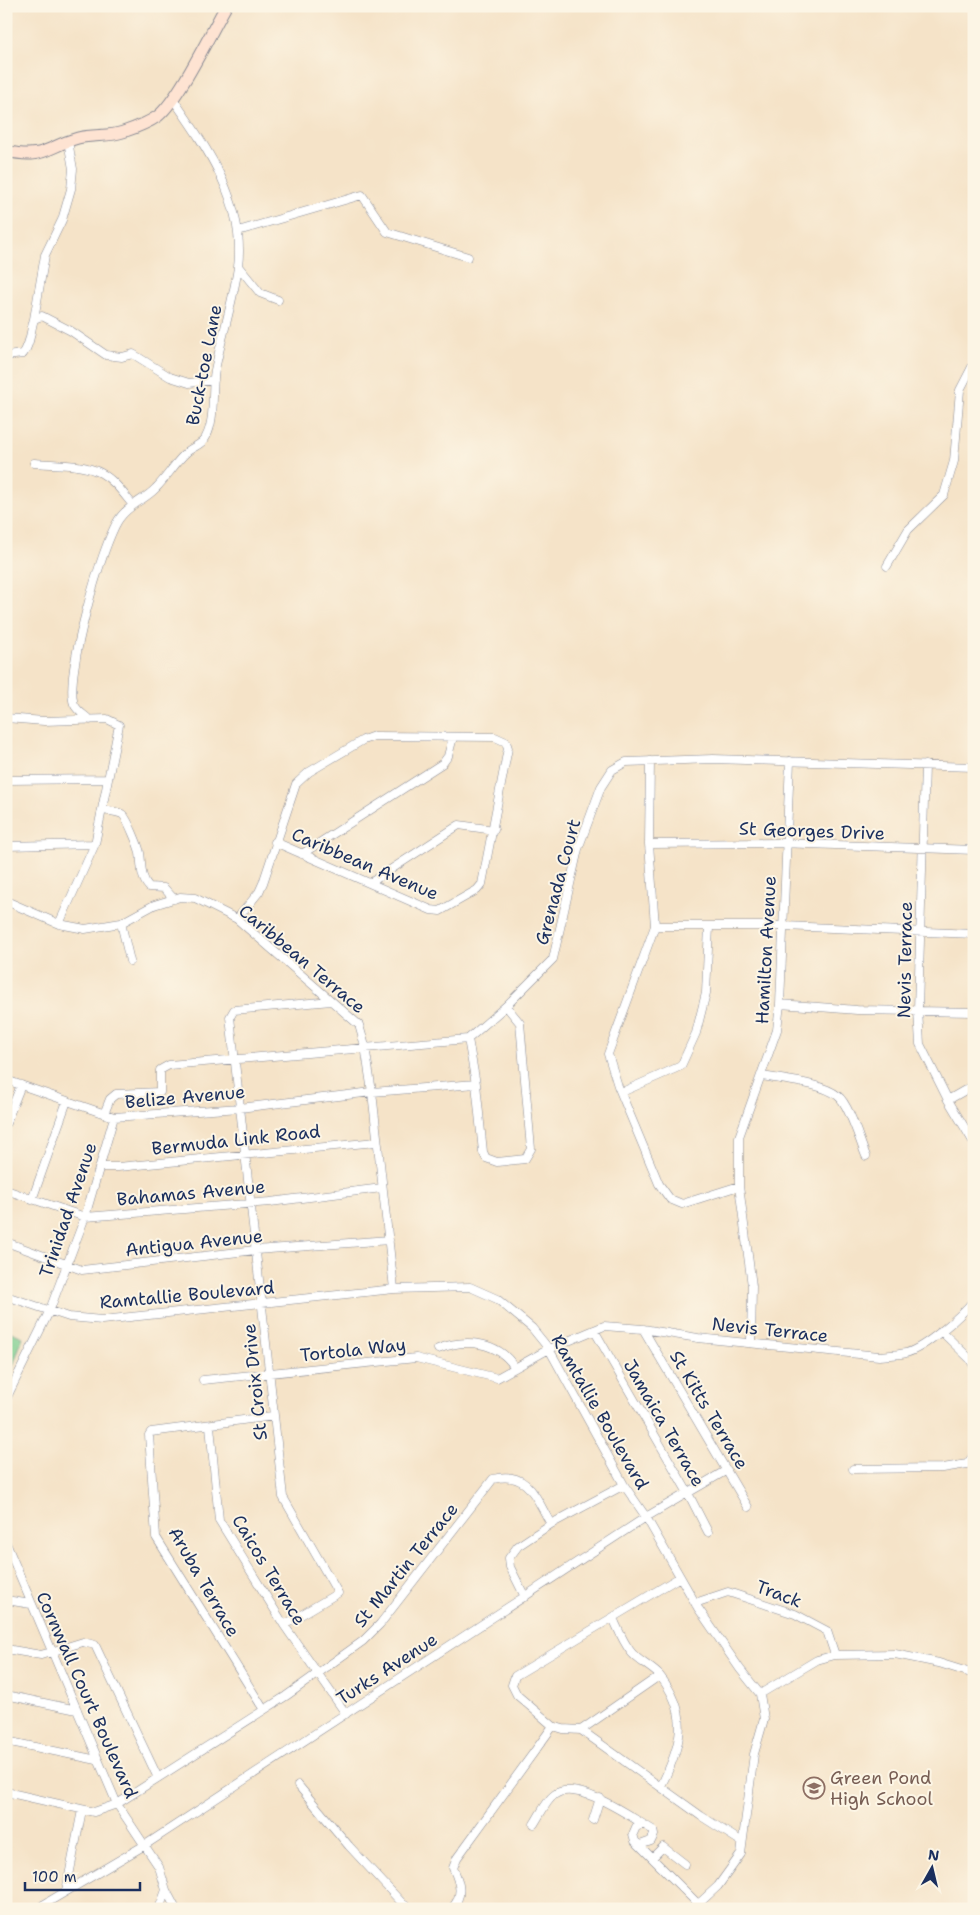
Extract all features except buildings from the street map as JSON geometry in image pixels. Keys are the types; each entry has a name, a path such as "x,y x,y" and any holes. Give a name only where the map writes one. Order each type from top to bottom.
{"street":[{"path":"6,151 26,156 47,152 68,141 85,136 121,133 142,125 159,115 173,99 226,6"},
{"name":"Buck-toe Lane","path":"90,720 77,709 73,698 77,651 104,551 119,518 132,504 148,496 188,450 206,438 210,423 214,380 238,266 238,231 232,202 220,171 173,99"},
{"path":"6,356 23,354 29,345 45,255 62,220 72,189 73,169 68,141"},
{"path":"238,231 362,195 387,232 468,257"},
{"path":"238,266 260,293 278,300"},
{"path":"34,319 42,316 84,339 106,355 122,357 132,354 170,376 189,384 214,380"},
{"path":"887,566 908,530 944,495 954,461 960,390 974,363"},
{"path":"34,463 91,469 101,473 132,504"},
{"path":"6,718 114,721 119,725 95,844 59,924"},
{"name":"Caribbean Avenue","path":"237,919 259,892 275,842 296,784 309,772 363,740 374,736 495,737 506,742 508,756 482,884 477,890 440,912 275,842"},
{"path":"302,854 443,763 448,756 454,737"},
{"name":"Grenada Court","path":"468,1039 506,1006 554,959 578,849 601,787 612,770 626,762 713,759 974,767"},
{"path":"650,761 649,844 655,926 608,1054 618,1086 659,1184 670,1200 682,1204 739,1186"},
{"name":"Hamilton Avenue","path":"751,1343 752,1286 739,1186 739,1137 777,1030 784,926 790,761"},
{"name":"Nevis Terrace","path":"925,765 918,1010 920,1044 948,1100 974,1143"},
{"path":"6,780 108,779"},
{"path":"102,810 120,813 127,818 140,851 140,872 146,884 149,887 164,888 174,899"},
{"path":"370,883 459,825 494,830"},
{"name":"St Georges Drive","path":"649,844 787,843 974,850"},
{"path":"6,846 95,844"},
{"name":"Caribbean Terrace","path":"6,901 59,924 84,929 121,923 154,906 174,899 195,898 237,919 359,1025 365,1046 372,1092 376,1142 394,1289"},
{"path":"121,923 130,961"},
{"path":"655,926 784,926 920,930 974,934"},
{"path":"622,1092 681,1066 696,1033 706,993 709,926"},
{"name":"St Croix Drive","path":"284,1625 338,1593 283,1497 230,1017 234,1010 331,1001"},
{"path":"780,1004 857,1010 974,1012"},
{"path":"104,1114 110,1099 116,1094 160,1092 162,1068 169,1065 365,1046 468,1039 486,1158 497,1162 525,1159 531,1149 520,1023 506,1006"},
{"path":"762,1076 820,1088 839,1096 866,1156"},
{"name":"Belize Avenue","path":"6,1080 114,1117 240,1108 372,1092 476,1084"},
{"path":"6,1123 21,1085"},
{"path":"948,1100 974,1085"},
{"path":"32,1200 67,1101"},
{"name":"Trinidad Avenue","path":"49,1312 84,1217 114,1117"},
{"name":"Bermuda Link Road","path":"100,1167 113,1168 376,1142"},
{"name":"Bahamas Avenue","path":"6,1190 84,1217 251,1204 382,1188"},
{"name":"Antigua Avenue","path":"6,1242 82,1270 256,1250 389,1240"},
{"name":"Ramtallie Boulevard","path":"6,1296 49,1312 69,1317 102,1320 394,1289 470,1287 502,1303 532,1328 549,1349 624,1485 646,1517 680,1577 740,1670 760,1694"},
{"name":"Nevis Terrace","path":"549,1349 604,1326 643,1329 698,1338 879,1356 908,1352 942,1331 963,1314 974,1300"},
{"path":"6,1399 49,1312"},
{"name":"St Kitts Terrace","path":"643,1329 748,1507"},
{"name":"Jamaica Terrace","path":"594,1330 688,1493 708,1532"},
{"path":"942,1331 970,1359 974,1366"},
{"path":"438,1349 463,1342 492,1347 515,1368"},
{"name":"Tortola Way","path":"203,1380 416,1358 497,1378 549,1349"},
{"name":"Aruba Terrace","path":"264,1710 156,1537 150,1434 274,1416"},
{"name":"Caicos Terrace","path":"210,1426 219,1520 284,1625 346,1714"},
{"path":"852,1469 943,1468 967,1464 974,1455"},
{"name":"Turks Avenue","path":"43,1905 145,1845 646,1517 727,1470"},
{"name":"St Martin Terrace","path":"6,1792 94,1812 119,1803 264,1710 363,1641 380,1624 493,1480 508,1476 529,1485 552,1524"},
{"path":"525,1597 510,1567 509,1558 518,1546 552,1524 624,1485"},
{"name":"Cornwall Court Boulevard","path":"6,1543 97,1760 119,1803 159,1867 166,1890 176,1909"},
{"path":"680,1577 515,1676 512,1685 517,1695 553,1726 563,1729 581,1730 701,1816 742,1842"},
{"name":"Track","path":"696,1603 728,1592 795,1614 827,1632 835,1655"},
{"path":"6,1600 31,1604"},
{"path":"613,1618 632,1654 660,1676 677,1705 682,1730 668,1773 661,1786"},
{"path":"6,1648 41,1655 83,1642 92,1643 98,1648 158,1778"},
{"path":"643,1824 636,1827 633,1834 635,1841 696,1906 718,1886 741,1854 754,1754 764,1719 760,1694 816,1660 835,1655 895,1654 939,1663 974,1674"},
{"path":"581,1730 660,1676"},
{"path":"6,1695 76,1710"},
{"path":"451,1909 460,1894 459,1881 453,1868 457,1858 553,1726"},
{"path":"6,1741 97,1760"},
{"path":"298,1784 349,1846 403,1904 411,1909"},
{"path":"534,1824 554,1795 564,1792 582,1793 600,1798 653,1830 654,1835 651,1841 640,1846"},
{"path":"593,1820 600,1798"},
{"path":"66,1891 82,1810"},
{"path":"652,1858 663,1847 685,1864"},
{"path":"159,1909 166,1890"}],"green space":[{"path":"6,1330 23,1337 7,1383 6,1383"}],"place":[{"name":"Green Pond High School","path":"814,1788"}]}
